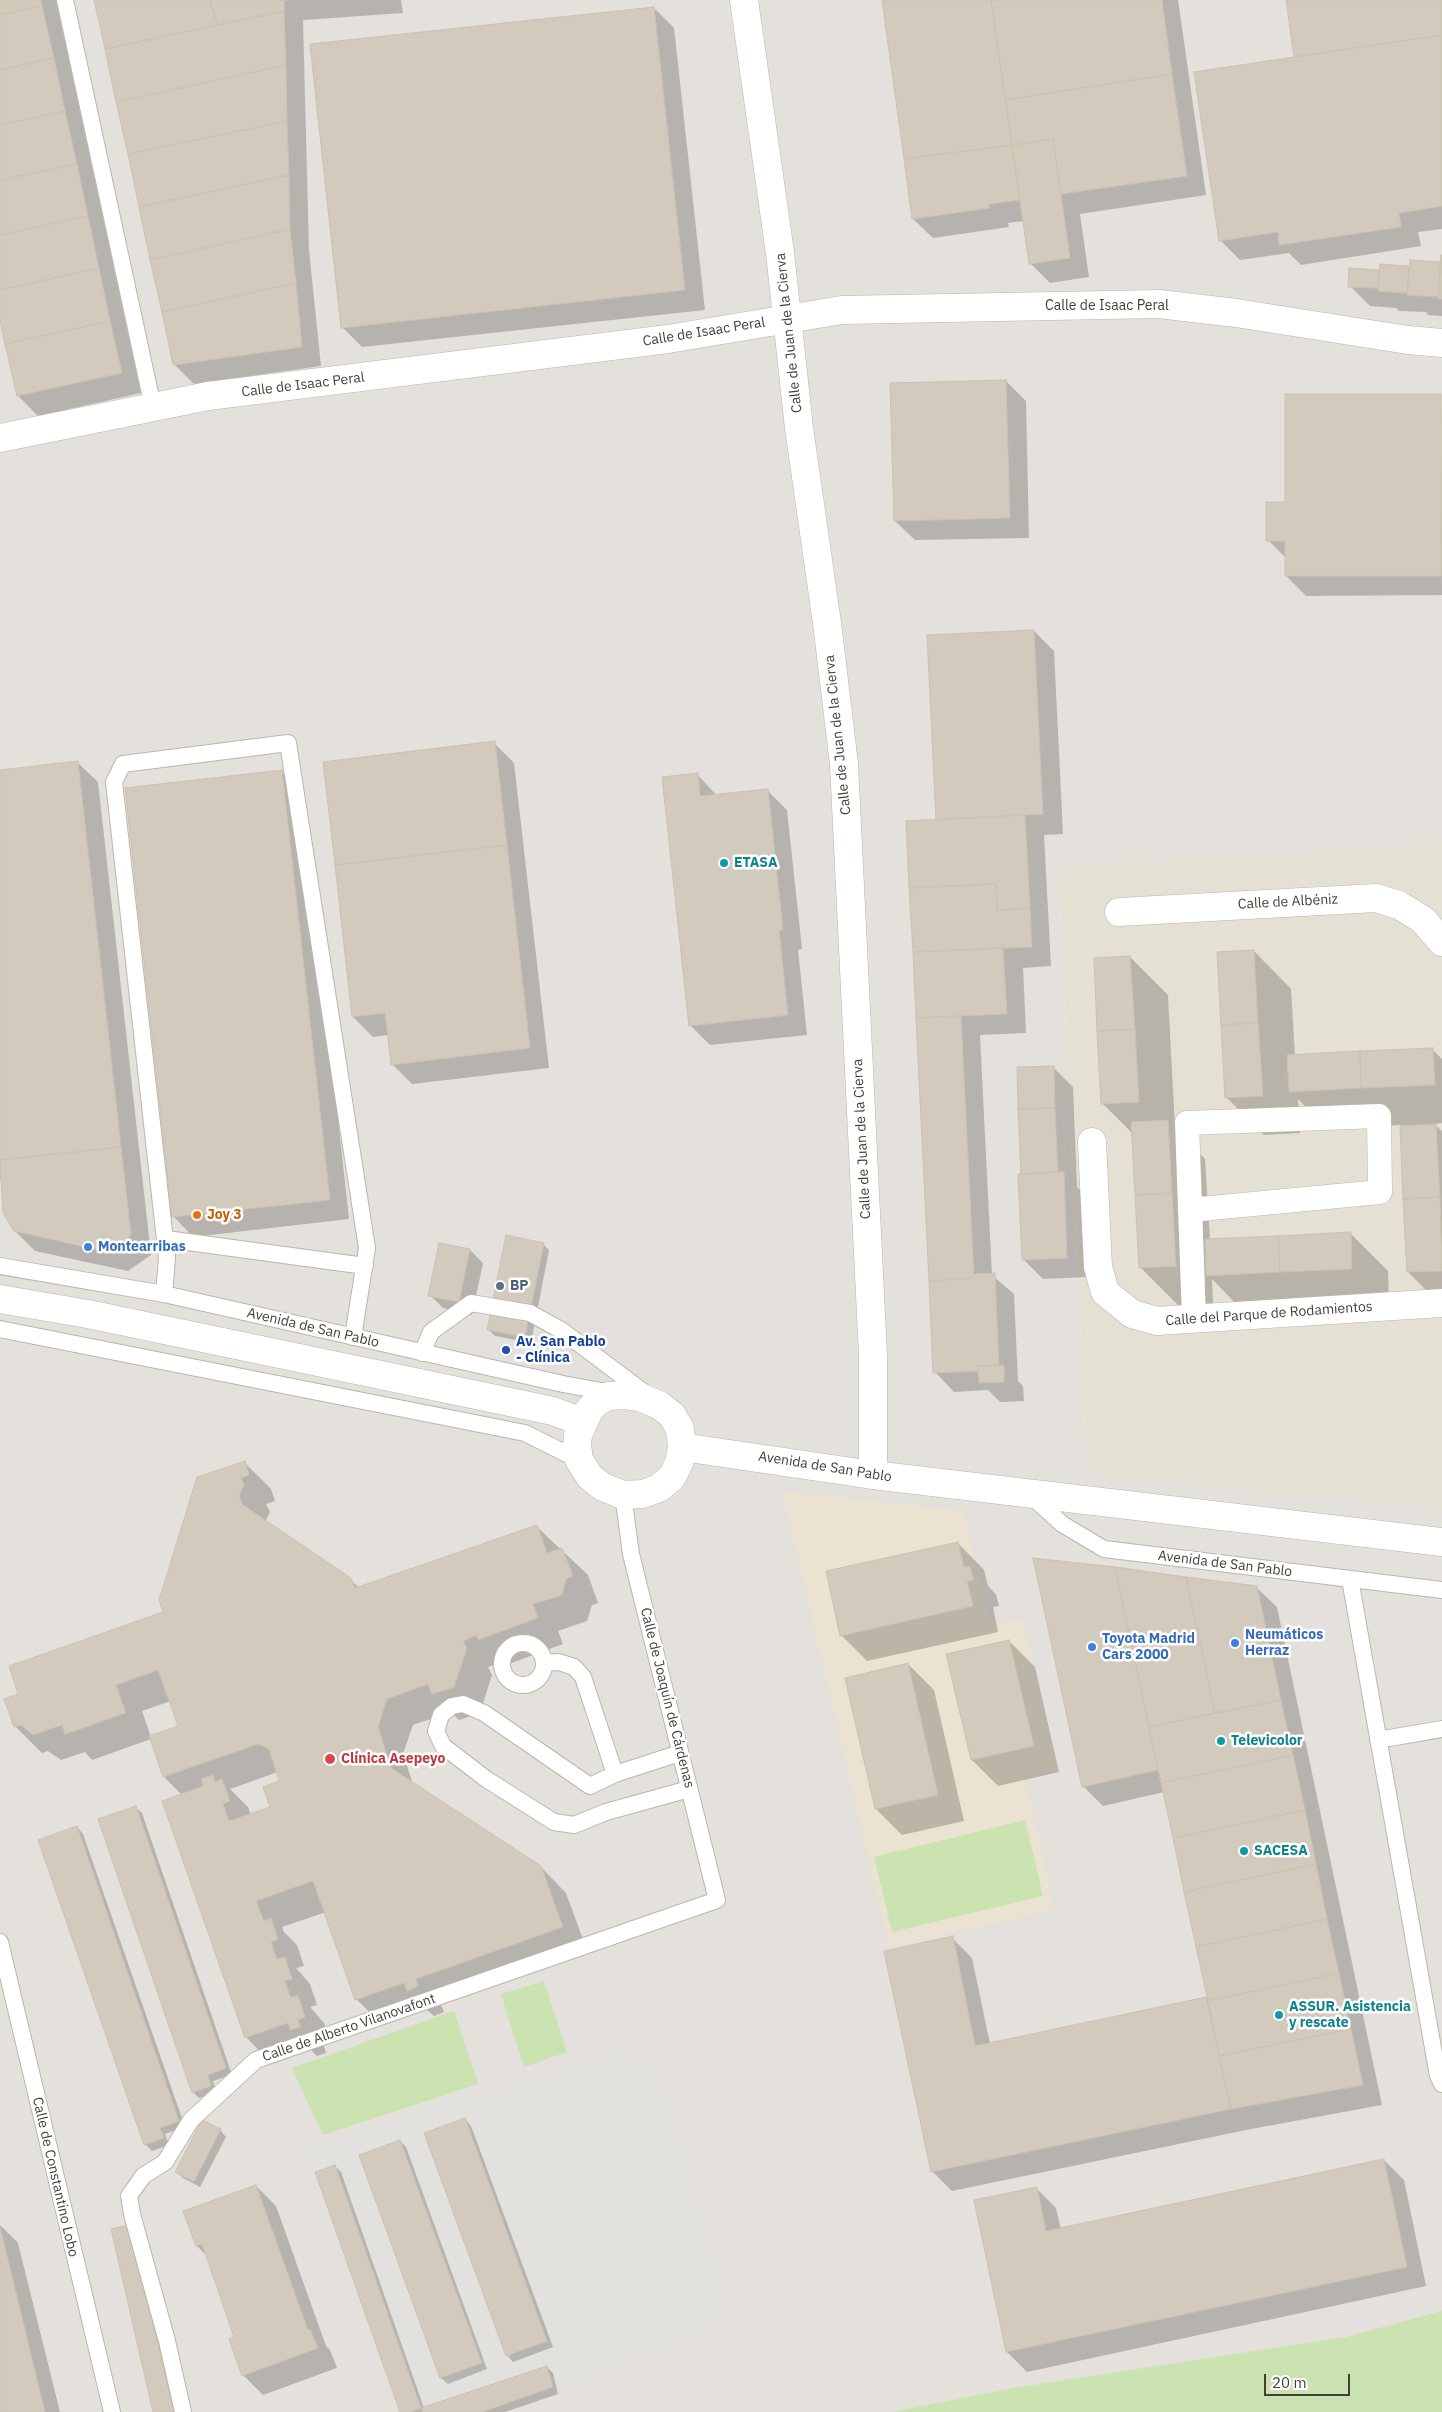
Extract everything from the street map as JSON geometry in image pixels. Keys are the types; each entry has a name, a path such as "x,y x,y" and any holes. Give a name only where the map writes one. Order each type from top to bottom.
{"street":[{"name":"Calle de Juan de la Cierva","path":"744,0 780,253 799,428 827,623 844,764 873,1356 872,1475"},
{"name":"Calle de Isaac Peral","path":"0,438 208,396 668,339 842,310 1159,304 1236,313 1408,340 1442,343"},
{"name":"Calle de Albéniz","path":"1119,912 1376,898 1399,904 1423,920 1442,942"},
{"path":"1190,1210 1380,1192 1379,1116 1187,1123 1190,1210 1194,1318"},
{"name":"Calle del Parque de Rodamientos","path":"1092,1142 1098,1266 1105,1292 1132,1314 1157,1321 1442,1302"},
{"path":"0,1299 88,1314 553,1411 582,1422"},
{"path":"624,1395 640,1397 659,1404 672,1415 680,1429 682,1447 679,1463 672,1477 659,1488 643,1494 623,1495 603,1487 590,1477 579,1460 576,1445 582,1422 589,1410 598,1401 609,1396 624,1395"},
{"name":"Avenida de San Pablo","path":"682,1447 872,1475 1442,1542"}],"lane":[{"path":"65,0 153,408"},
{"path":"164,1294 167,1258 166,1239 114,782 123,764 288,743 367,1248 353,1337"},
{"path":"166,1239 365,1266"},
{"name":"Avenida de San Pablo","path":"0,1266 164,1294 422,1353 624,1395"},
{"path":"422,1353 432,1332 471,1303 535,1314 561,1330 659,1404"},
{"path":"0,1330 525,1432 579,1460"},
{"name":"Avenida de San Pablo","path":"1027,1493 1062,1524 1104,1549 1442,1590"},
{"name":"Calle de Joaquín de Cárdenas","path":"623,1495 632,1554 718,1900"},
{"path":"1350,1579 1438,2076 1442,2084"},
{"path":"544,1663 559,1662 574,1667 584,1677 615,1774"},
{"path":"680,1753 615,1774 590,1786 484,1713 463,1704 452,1706 441,1715 436,1731 443,1746 486,1779 554,1822 574,1824 606,1812 689,1789"},
{"path":"1378,1740 1442,1729"},
{"name":"Calle de Alberto Vilanovafont","path":"183,2412 167,2340 132,2214 129,2196 143,2176 165,2162 192,2120 256,2060 718,1900"},
{"name":"Calle de Constantino Lobo","path":"0,1942 112,2412"}],"shaded area":[{"path":"0,0 1442,0 1442,844 1058,866 1087,1469 1108,1478 1442,1508 1442,2323 1018,2387 890,2412 0,2412"},
{"path":"1442,844 1442,1508 1108,1478 1087,1469 1058,865"},
{"path":"782,1491 964,1511 989,1623 1023,1620 1058,1770 1025,1777 1055,1910 889,1947"},
{"path":"623,2054 653,2064 726,2304 709,2311 715,2329 482,2412 423,2412 421,2408 411,2412 399,2412 302,2150"}],"green space":[{"path":"1025,1820 1043,1896 892,1932 874,1857"},
{"path":"544,1981 567,2052 524,2067 501,1994"},
{"path":"454,2011 478,2084 323,2135 292,2068"},
{"path":"1442,2311 1442,2412 890,2412 1018,2387 1346,2337"}],"building":[{"path":"0,0 41,0 42,6 0,15"},
{"path":"94,0 209,0 218,25 105,49"},
{"path":"209,0 284,0 284,11 218,25"},
{"path":"882,0 991,0 1012,145 904,159"},
{"path":"991,0 1162,0 1172,74 1005,100"},
{"path":"1286,0 1442,0 1442,35 1294,57"},
{"path":"42,6 54,58 0,70 0,15"},
{"path":"654,7 685,290 341,328 310,44"},
{"path":"284,11 286,65 116,102 105,49"},
{"path":"1442,35 1442,206 1399,213 1401,227 1279,245 1278,232 1219,241 1194,72"},
{"path":"54,58 65,111 0,125 0,70"},
{"path":"286,65 287,121 128,154 116,102"},
{"path":"1172,74 1187,176 1061,194 1053,139 1012,145 1005,100"},
{"path":"65,111 77,164 0,180 0,125"},
{"path":"287,121 289,175 139,207 128,154"},
{"path":"1053,139 1070,258 1029,264 1012,145"},
{"path":"1012,145 1020,200 989,204 990,208 912,219 904,159"},
{"path":"77,164 88,216 0,235 0,180"},
{"path":"289,175 290,229 150,260 139,207"},
{"path":"88,216 99,268 0,290 0,235"},
{"path":"290,229 296,283 162,312 150,260"},
{"path":"1441,255 1442,299 1438,299"},
{"path":"1410,260 1441,262 1438,297 1407,295"},
{"path":"1380,264 1409,266 1407,293 1378,291"},
{"path":"99,268 110,321 5,344 0,321 0,290"},
{"path":"1349,268 1379,270 1378,288 1348,287"},
{"path":"296,283 302,347 173,365 162,312"},
{"path":"110,321 122,373 17,396 5,344"},
{"path":"1006,380 1010,518 894,521 890,383"},
{"path":"1285,394 1441,394 1441,576 1285,576 1285,541 1266,541 1266,502 1285,502"},
{"path":"1034,630 1043,814 936,820 927,635"},
{"path":"495,741 507,845 335,865 323,762"},
{"path":"78,761 121,1147 0,1160 0,770"},
{"path":"282,770 330,1200 172,1217 125,788"},
{"name":"ETASA","path":"698,773 700,796 768,789 783,930 779,930 788,1015 689,1026 662,777"},
{"path":"1025,815 1030,908 997,910 996,884 909,888 906,821"},
{"path":"507,845 530,1048 391,1065 385,1013 352,1017 335,865"},
{"path":"996,884 997,910 1030,908 1032,947 913,952 909,888"},
{"path":"1003,948 1007,1014 916,1018 913,952"},
{"path":"1254,950 1258,1023 1221,1025 1217,952"},
{"path":"1130,956 1135,1029 1097,1031 1094,958"},
{"path":"961,1016 974,1278 929,1281 916,1018"},
{"path":"1258,1023 1263,1096 1225,1098 1221,1025"},
{"path":"1135,1029 1139,1102 1101,1104 1097,1031"},
{"path":"1433,1048 1435,1085 1361,1088 1360,1051"},
{"path":"1360,1051 1361,1088 1289,1092 1287,1055"},
{"path":"1054,1066 1055,1108 1018,1109 1017,1067"},
{"path":"1055,1108 1058,1172 1021,1174 1018,1109"},
{"path":"1168,1120 1172,1193 1135,1195 1131,1122"},
{"path":"1436,1124 1440,1197 1403,1199 1400,1126"},
{"path":"121,1147 131,1235 108,1252 14,1231 3,1213 0,1160"},
{"path":"1064,1172 1067,1258 1022,1260 1018,1174"},
{"path":"1172,1193 1176,1266 1139,1268 1135,1195"},
{"path":"1440,1197 1442,1271 1407,1272 1403,1199"},
{"path":"1351,1232 1352,1269 1280,1272 1278,1236"},
{"path":"506,1235 544,1243 525,1337 487,1330"},
{"path":"1278,1236 1280,1272 1206,1276 1205,1239"},
{"path":"439,1243 470,1249 459,1302 428,1296"},
{"path":"995,1273 999,1365 978,1366 978,1371 933,1373 929,1281 974,1278 974,1274"},
{"path":"1004,1365 1004,1382 979,1383 978,1366"},
{"name":"Clínica Asepeyo","path":"245,1461 249,1475 241,1478 244,1485 239,1496 243,1505 351,1578 355,1588 537,1525 547,1553 562,1548 573,1576 566,1579 562,1595 533,1604 538,1618 478,1640 477,1635 463,1641 467,1648 454,1687 432,1694 428,1684 387,1699 378,1727 391,1768 541,1866 563,1927 416,1979 418,1986 407,1991 404,1983 355,2000 313,1881 256,1901 264,1921 271,1918 278,1939 271,1942 277,1959 285,1957 292,1979 285,1981 291,1998 298,1995 305,2017 298,2020 301,2027 290,2030 288,2023 245,2038 162,1801 203,1786 201,1779 213,1775 215,1782 222,1779 230,1801 223,1804 229,1821 270,1807 263,1787 279,1781 269,1749 258,1744 163,1777 149,1736 178,1726 158,1670 116,1685 126,1713 65,1734 62,1725 33,1735 21,1725 14,1727 4,1699 18,1694 9,1666 163,1612 159,1600 197,1477"},
{"path":"958,1542 964,1567 970,1566 973,1580 967,1581 973,1606 840,1636 826,1571"},
{"name":"Toyota Madrid Cars 2000","path":"1033,1558 1115,1567 1158,1770 1082,1787"},
{"path":"1115,1567 1186,1577 1215,1713 1149,1727"},
{"name":"Neumáticos Herraz","path":"1186,1577 1257,1586 1281,1700 1215,1713"},
{"path":"1009,1640 1034,1746 971,1760 946,1654"},
{"path":"908,1663 938,1795 875,1809 845,1678"},
{"name":"Televicolor","path":"1281,1700 1293,1755 1161,1783 1149,1727"},
{"path":"1293,1755 1305,1810 1173,1838 1161,1783"},
{"path":"136,1806 226,2068 208,2075 211,2086 192,2093 98,1819"},
{"name":"SACESA","path":"1305,1810 1316,1864 1184,1892 1173,1838"},
{"path":"77,1826 179,2121 160,2128 164,2138 144,2145 38,1840"},
{"path":"1316,1864 1327,1919 1196,1947 1184,1892"},
{"path":"1327,1919 1339,1973 1208,2001 1196,1947"},
{"path":"953,1936 975,2046 1206,1997 1231,2109 931,2172 884,1951"},
{"name":"ASSUR. Asistencia y rescate","path":"1339,1973 1351,2029 1219,2056 1208,2001"},
{"path":"1351,2029 1363,2085 1231,2109 1219,2056"},
{"path":"465,2118 547,2341 506,2356 424,2133"},
{"path":"202,2120 221,2129 194,2182 175,2172"},
{"path":"400,2140 482,2363 440,2378 359,2155"},
{"path":"1384,2159 1407,2267 1006,2352 974,2200 1037,2187 1046,2231"},
{"path":"335,2165 421,2408 411,2412 400,2412 315,2172"},
{"path":"256,2185 308,2330 310,2329 318,2348 242,2376 229,2339 234,2337 202,2244 196,2246 183,2211"},
{"path":"130,2225 174,2412 153,2412 111,2229"},
{"path":"0,2227 45,2412 0,2412"},
{"path":"547,2366 553,2387 482,2412 423,2412 421,2408"}],"place":[{"name":"ETASA","path":"724,863"},
{"name":"Joy 3","path":"197,1215"},
{"name":"Montearribas","path":"88,1247"},
{"name":"BP","path":"500,1286"},
{"name":"Av. San Pablo - Clínica","path":"506,1350"},
{"name":"Neumáticos Herraz","path":"1235,1643"},
{"name":"Toyota Madrid Cars 2000","path":"1092,1647"},
{"name":"Televicolor","path":"1221,1741"},
{"name":"Clínica Asepeyo","path":"330,1759"},
{"name":"SACESA","path":"1244,1851"},
{"name":"ASSUR. Asistencia y rescate","path":"1279,2015"}]}
